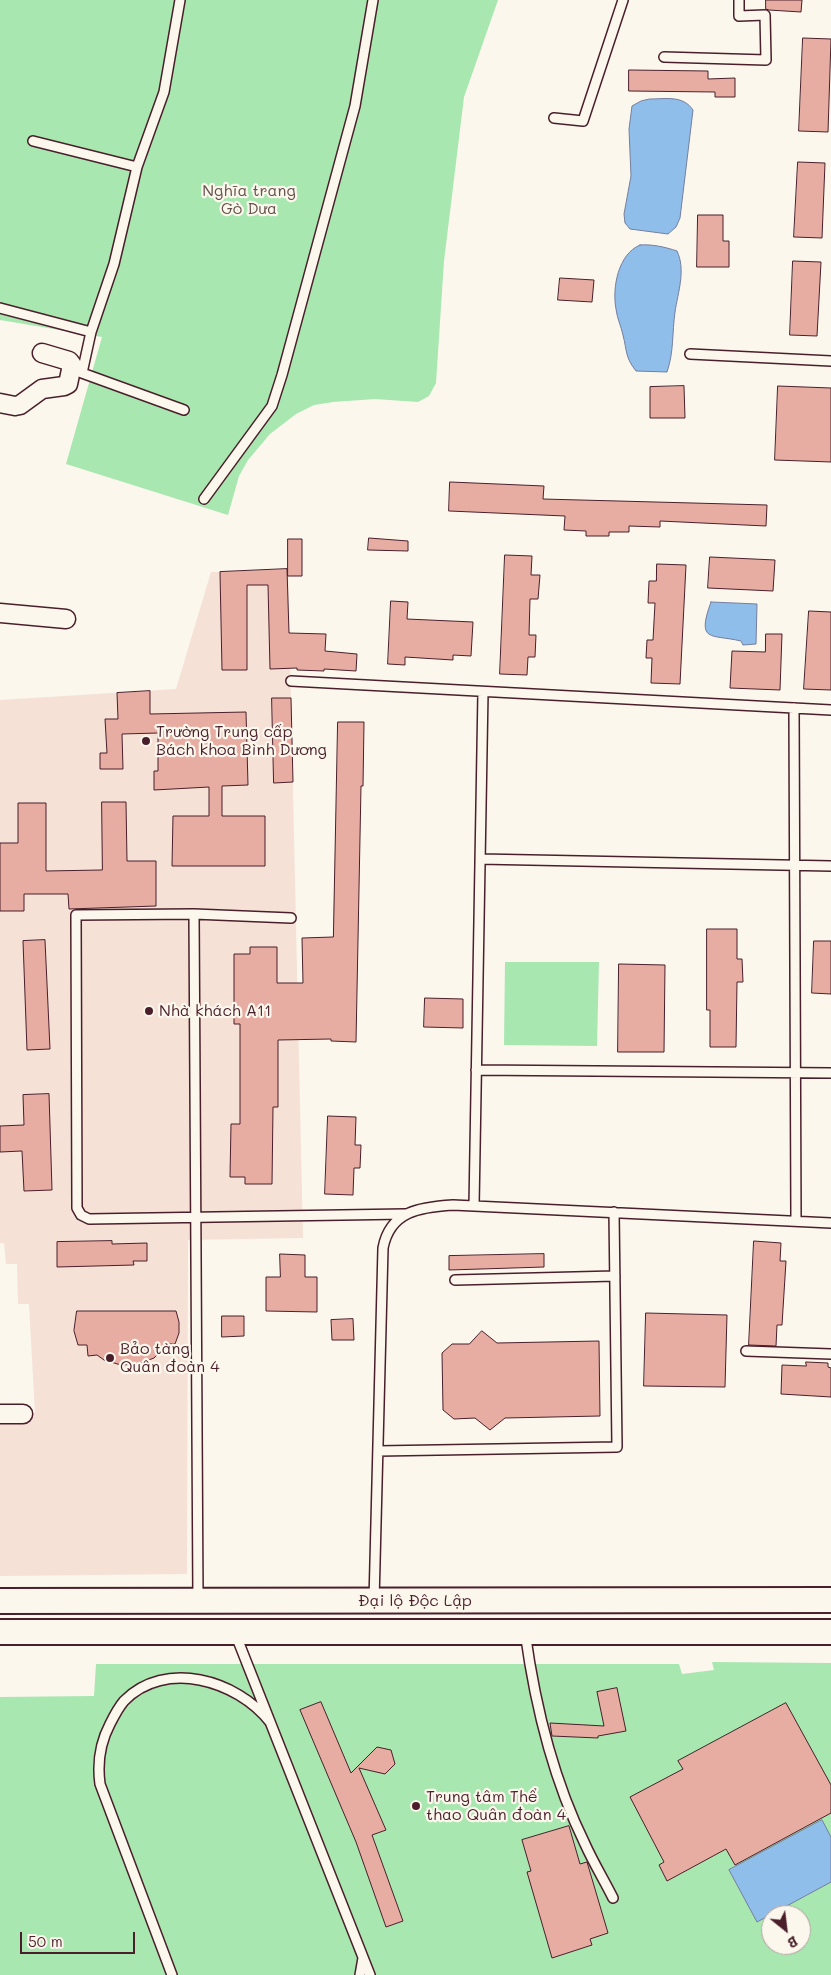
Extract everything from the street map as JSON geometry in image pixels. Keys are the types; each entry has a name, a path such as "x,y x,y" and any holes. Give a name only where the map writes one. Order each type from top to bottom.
{"main road":[{"name":"Đại lộ Độc Lập","path":"0,1601 831,1600"},
{"name":"Đại lộ Độc Lập","path":"0,1632 831,1632"}],"street":[{"path":"0,403 20,405 42,389 68,384 72,365 69,361 42,353"},
{"path":"0,613 66,619"},
{"path":"0,1414 23,1414"}],"lane":[{"path":"180,0 164,92 137,166 114,264 90,332 82,373 184,410"},
{"path":"204,499 272,406 355,106 373,0"},
{"path":"554,118 583,121 623,0"},
{"path":"664,56 766,60 764,16 739,16 739,0"},
{"path":"33,140 137,166"},
{"path":"0,308 90,332"},
{"path":"690,354 831,361"},
{"path":"291,681 831,710"},
{"path":"474,1206 483,692"},
{"path":"794,708 796,1221"},
{"path":"480,859 831,866"},
{"path":"292,918 194,914 76,915 76,1204 81,1215 89,1219 405,1214 420,1209 440,1206 474,1206 831,1223"},
{"path":"194,914 198,1601"},
{"path":"476,1070 831,1073"},
{"path":"378,1451 617,1447 614,1212"},
{"path":"374,1601 383,1248 391,1226 405,1214"},
{"path":"455,1280 614,1276"},
{"path":"746,1351 831,1354"},
{"path":"234,1632 370,1975"},
{"path":"525,1632 536,1701 558,1780 584,1844 613,1898"},
{"path":"172,1975 100,1784 98,1764 106,1732 116,1712 132,1694 151,1684 185,1679 212,1682 236,1692 258,1707 270,1722"},
{"path":"360,1975 363,1958"}],"shaded area":[{"path":"288,569 303,1238 188,1240 187,1574 0,1576 0,1413 35,1413 29,1304 18,1304 17,1264 6,1264 4,1243 0,1243 0,700 176,689 211,572"}],"green space":[{"name":"Nghĩa trang Gò Dưa","path":"0,0 498,0 464,97 444,261 436,383 429,396 418,402 375,399 333,402 314,405 296,414 270,434 248,460 239,476 228,515 66,464 102,337 0,320"},
{"path":"505,962 599,962 597,1046 504,1045"},
{"name":"Trung tâm Thể thao Quân đoàn 4","path":"712,1662 831,1663 831,1975 0,1975 0,1697 94,1696 96,1664 679,1664 682,1674 714,1670"}],"water":[{"path":"650,99 679,100 689,105 693,110 680,218 676,227 668,234 630,229 625,223 624,214 631,176 629,129 632,106"},
{"path":"640,245 659,246 677,251 680,258 681,273 671,357 667,372 636,371 628,358 617,312 615,291 618,272 626,256 632,249"},
{"path":"711,602 757,604 756,644 743,645 741,641 709,634 706,631 705,624"},
{"path":"822,1820 831,1837 831,1882 788,1905 761,1905 761,1920 757,1922 729,1870"}],"building":[{"path":"766,0 802,0 801,12 766,9"},
{"path":"803,38 831,39 828,132 799,131"},
{"path":"629,70 708,71 708,79 735,78 735,97 715,97 715,92 629,91"},
{"path":"798,162 825,163 822,238 794,237"},
{"path":"698,215 723,215 723,241 729,241 729,267 697,267"},
{"path":"793,261 821,262 817,336 790,335"},
{"path":"560,278 594,280 592,302 558,300"},
{"path":"684,386 685,418 650,418 650,387"},
{"path":"778,386 831,388 831,462 775,460"},
{"path":"450,482 544,486 543,499 767,505 766,526 660,521 660,527 629,526 629,532 609,532 609,536 586,536 586,531 564,530 565,516 449,511"},
{"path":"369,538 408,541 408,551 368,550"},
{"path":"288,539 302,539 302,576 288,576"},
{"path":"505,555 532,556 531,575 540,575 538,599 530,599 529,635 536,635 535,657 528,657 527,675 500,674"},
{"path":"710,557 775,560 773,591 708,588"},
{"path":"657,564 686,565 680,684 651,683 652,658 646,658 647,640 653,640 655,603 648,603 649,581 656,581"},
{"path":"287,569 289,633 326,634 325,651 357,654 356,671 297,670 297,668 270,669 268,585 247,585 247,670 222,670 220,572"},
{"path":"391,601 408,602 407,619 473,622 471,656 453,655 453,660 405,657 405,665 388,664"},
{"path":"809,611 831,612 831,690 804,689"},
{"path":"766,634 782,634 780,690 730,688 732,651 765,652"},
{"path":"150,691 150,714 246,712 248,785 222,786 222,816 265,816 265,866 172,866 173,816 209,816 209,787 154,790 154,771 158,771 158,733 122,734 123,769 100,769 100,753 107,753 105,719 118,719 117,693"},
{"path":"272,698 291,698 293,782 274,783"},
{"path":"338,722 364,722 356,1042 331,1041 331,1039 278,1040 278,1107 273,1107 272,1184 245,1184 245,1177 230,1177 231,1124 240,1124 240,1024 234,1024 234,954 250,954 250,947 277,947 277,983 303,983 302,938 333,937"},
{"path":"102,802 126,802 127,861 156,861 156,906 69,909 68,894 24,894 24,911 0,911 0,843 18,843 18,803 46,803 46,871 102,870"},
{"path":"707,929 737,929 737,959 742,959 743,982 737,982 736,1047 710,1047 710,1010 707,1010"},
{"path":"45,940 50,1049 27,1050 23,941"},
{"path":"814,941 831,941 831,994 812,993"},
{"path":"619,964 665,965 664,1052 618,1052"},
{"path":"425,998 463,999 463,1028 424,1027"},
{"path":"49,1094 52,1190 24,1191 22,1151 0,1152 0,1126 24,1125 23,1095"},
{"path":"328,1116 356,1117 355,1145 361,1145 360,1168 354,1168 353,1195 325,1194"},
{"path":"112,1241 112,1244 147,1243 147,1261 133,1261 134,1265 57,1267 57,1242"},
{"path":"754,1241 781,1243 780,1261 786,1261 782,1325 777,1325 776,1346 749,1345"},
{"path":"280,1254 305,1255 305,1277 317,1277 317,1312 266,1311 266,1277 280,1277"},
{"path":"544,1254 544,1267 449,1270 449,1256"},
{"path":"77,1311 176,1311 179,1333 175,1344 169,1344 169,1351 160,1352 154,1358 138,1364 121,1365 104,1360 97,1355 88,1356 87,1345 78,1345 74,1331"},
{"path":"646,1313 727,1315 725,1387 644,1386"},
{"path":"222,1316 244,1316 244,1336 222,1337"},
{"path":"353,1319 354,1340 332,1340 331,1320"},
{"path":"482,1331 497,1343 599,1341 600,1416 505,1418 490,1430 475,1418 454,1419 443,1410 442,1353 452,1344 469,1344"},
{"path":"806,1362 828,1363 828,1367 831,1368 831,1397 781,1394 782,1365 806,1366"},
{"path":"617,1688 626,1731 598,1736 598,1738 552,1736 550,1723 604,1726 597,1692"},
{"path":"321,1702 351,1773 377,1747 391,1750 395,1764 385,1774 359,1768 386,1830 372,1835 403,1921 386,1927 356,1842 300,1710"},
{"path":"786,1703 831,1785 831,1813 735,1865 726,1849 667,1881 659,1865 664,1862 630,1797 683,1769 678,1761"},
{"path":"569,1826 580,1864 587,1862 608,1933 590,1939 592,1945 552,1958 527,1872 531,1871 522,1840"}],"place":[{"name":"Trường Trung cấp Bách khoa Bình Dương","path":"146,741"},
{"name":"Nhà khách A11","path":"149,1011"},
{"name":"Bảo tàng Quân đoàn 4","path":"110,1358"},
{"name":"Trung tâm Thể thao Quân đoàn 4","path":"416,1806"}]}
